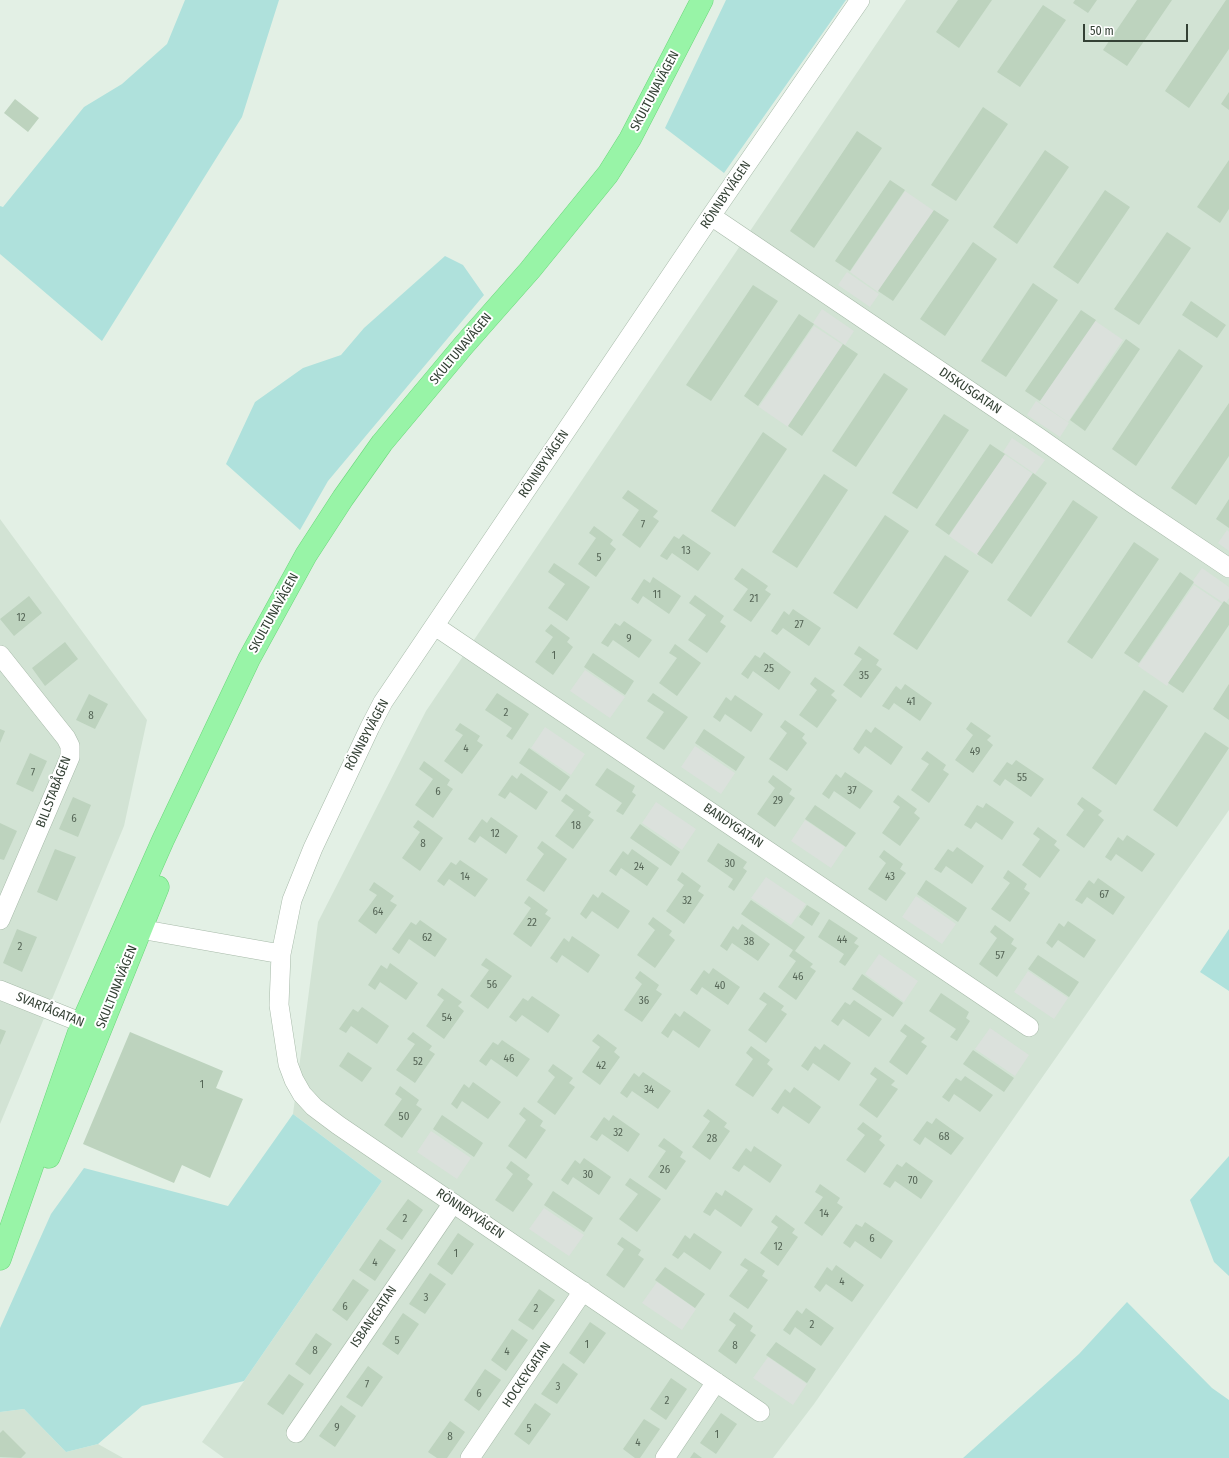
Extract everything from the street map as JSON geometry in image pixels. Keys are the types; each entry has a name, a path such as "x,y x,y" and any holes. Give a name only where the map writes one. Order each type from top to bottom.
{"main road":[{"name":"SKULTUNAVÄGEN","path":"0,1260 91,1026 228,704 249,659 306,555 343,498 382,443 463,346 530,270 608,174 633,132 702,0"},
{"name":"SKULTUNAVÄGEN","path":"0,1266 32,1203 91,1026"}],"street":[{"name":"RÖNNBYVÄGEN","path":"760,1412 338,1126 314,1107 302,1094 294,1080 288,1064 279,1005 281,954 292,900 312,848 343,781 383,702 860,0"},
{"name":"DISKUSGATAN","path":"712,216 1229,568"},
{"name":"BANDYGATAN","path":"435,626 1029,1028"},
{"name":"BILLSTABÅGEN","path":"0,656 66,738 70,746 70,757 0,920"},
{"path":"133,927 281,954"},
{"name":"SVARTÅGATAN","path":"0,990 91,1026"},
{"name":"ISBANEGATAN","path":"296,1432 453,1203"},
{"name":"HOCKEYGATAN","path":"470,1458 583,1291"},
{"path":"665,1458 716,1382"}],"shaded area":[{"path":"185,0 279,0 242,117 102,341 0,254 0,206 3,207 84,107 122,84 167,44"},
{"path":"726,0 846,0 724,173 665,128"},
{"path":"906,0 1229,0 1229,810 814,1404 773,1458 224,1458 202,1442 382,1181 293,1114 318,922 426,711"},
{"path":"905,191 934,211 878,292 850,272"},
{"path":"445,256 463,265 484,295 328,481 300,530 226,464 255,402 303,368 341,355 364,328"},
{"path":"847,272 879,294 870,307 838,285"},
{"path":"822,309 854,331 845,345 813,323"},
{"path":"1094,320 1123,340 1068,422 1039,402"},
{"path":"814,326 843,345 788,427 759,407"},
{"path":"1036,401 1069,423 1060,437 1027,415"},
{"path":"1012,438 1045,460 1035,474 1003,452"},
{"path":"1004,454 1033,474 978,556 949,536"},
{"path":"0,519 147,720 124,826 0,1124"},
{"path":"1227,530 1229,532 1229,551 1218,543"},
{"path":"1202,568 1229,587 1229,598 1225,604 1192,582"},
{"path":"1194,585 1222,604 1167,686 1138,666"},
{"path":"585,670 625,697 610,718 570,691"},
{"path":"545,727 585,754 571,775 531,748"},
{"path":"695,746 735,773 721,794 681,767"},
{"path":"656,802 696,829 682,850 642,823"},
{"path":"805,820 845,847 831,868 791,841"},
{"path":"766,877 806,904 791,925 751,898"},
{"path":"916,896 956,924 942,944 902,917"},
{"path":"1229,929 1229,991 1200,972"},
{"path":"879,954 918,981 904,1002 865,974"},
{"path":"1028,971 1068,998 1054,1019 1014,992"},
{"path":"990,1028 1029,1055 1015,1076 975,1049"},
{"path":"293,1114 382,1181 244,1381 142,1406 98,1444 66,1452 24,1409 0,1412 0,1328 51,1214 84,1168 228,1206"},
{"path":"431,1131 471,1158 457,1179 417,1152"},
{"path":"1229,1156 1229,1276 1214,1262 1190,1200"},
{"path":"544,1208 584,1235 569,1256 529,1229"},
{"path":"657,1282 696,1309 682,1330 642,1303"},
{"path":"1127,1302 1212,1388 1229,1400 1229,1458 963,1458 1079,1354"},
{"path":"768,1357 807,1384 793,1405 753,1378"},
{"path":"24,1409 66,1452 98,1444 123,1458 0,1458 0,1412"}],"building":[{"path":"958,0 992,0 959,48 936,32"},
{"path":"1075,0 1097,0 1088,13 1073,3"},
{"path":"1137,0 1172,0 1127,66 1103,50"},
{"path":"1226,0 1229,0 1229,49 1189,108 1165,91"},
{"path":"1043,5 1066,20 1020,87 997,72"},
{"path":"1229,92 1229,110 1221,104"},
{"path":"15,99 39,118 28,132 4,113"},
{"path":"983,107 1008,124 956,201 931,185"},
{"path":"857,131 882,148 814,248 790,231"},
{"path":"1045,150 1069,167 1017,244 993,227"},
{"path":"1229,160 1229,209 1220,223 1197,207"},
{"path":"890,180 905,190 850,271 835,261"},
{"path":"1105,190 1130,207 1078,284 1053,267"},
{"path":"934,210 949,220 893,301 878,291"},
{"path":"1167,232 1191,248 1139,325 1114,309"},
{"path":"973,242 997,259 945,336 920,319"},
{"path":"1033,283 1058,300 1006,377 981,361"},
{"path":"753,285 778,301 711,401 686,385"},
{"path":"1191,301 1226,325 1217,338 1182,315"},
{"path":"1081,310 1096,320 1040,401 1025,391"},
{"path":"799,314 814,324 758,406 744,396"},
{"path":"1126,339 1140,349 1085,431 1070,420"},
{"path":"843,344 858,354 802,436 788,426"},
{"path":"1179,349 1203,366 1136,466 1112,449"},
{"path":"884,373 908,389 856,467 832,451"},
{"path":"1229,403 1229,456 1196,505 1171,488"},
{"path":"944,414 969,430 917,509 892,493"},
{"path":"763,432 787,449 735,527 711,511"},
{"path":"990,444 1005,454 949,535 935,525"},
{"path":"1033,473 1047,483 992,564 977,554"},
{"path":"824,474 848,490 797,568 772,552"},
{"path":"628,490 658,511 653,517 659,521 640,548 622,535 639,510 622,498"},
{"path":"1229,499 1229,528 1216,519"},
{"path":"1073,500 1098,517 1031,617 1007,600"},
{"path":"885,515 909,531 857,609 833,593"},
{"path":"594,526 613,540 610,544 616,549 596,577 578,564 596,538 589,533"},
{"path":"683,534 711,553 698,571 672,553 667,560 660,556 674,536 679,539"},
{"path":"1134,542 1159,559 1092,659 1067,642"},
{"path":"945,555 969,571 917,650 893,634"},
{"path":"554,563 590,587 567,621 548,608 565,584 548,572"},
{"path":"742,568 768,586 765,590 771,594 751,622 733,610 748,589 734,579"},
{"path":"1180,572 1194,582 1139,663 1124,653"},
{"path":"653,577 681,596 669,614 643,596 638,604 631,599 644,579 650,583"},
{"path":"695,595 724,616 720,622 726,626 707,653 688,640 706,615 689,603"},
{"path":"29,596 42,613 14,636 0,619"},
{"path":"1224,601 1229,605 1229,625 1183,693 1168,683"},
{"path":"793,609 821,628 809,646 783,628 777,635 771,631 784,611 789,615"},
{"path":"624,621 652,640 639,658 613,640 608,647 601,643 615,623 620,626"},
{"path":"551,624 570,638 567,642 573,647 553,675 535,662 553,637 545,631"},
{"path":"65,642 78,659 45,686 32,668"},
{"path":"675,644 701,663 677,696 659,683 677,658 669,653"},
{"path":"859,646 879,660 876,665 882,669 861,698 843,685 862,659 854,654"},
{"path":"764,652 791,672 779,690 753,671 748,679 741,674 755,655 760,658"},
{"path":"593,653 634,681 625,695 584,667"},
{"path":"815,677 835,691 831,695 837,700 817,728 799,715 817,690 810,684"},
{"path":"905,684 932,703 920,721 894,703 889,710 882,706 896,686 901,690"},
{"path":"1229,684 1229,720 1213,709"},
{"path":"1144,690 1168,706 1116,785 1092,768"},
{"path":"497,693 529,714 512,740 506,736 512,728 485,710"},
{"path":"653,693 688,717 664,750 646,738 664,712 647,701"},
{"path":"89,694 108,704 95,729 76,720"},
{"path":"735,695 763,714 751,732 725,714 720,722 713,717 726,697 731,701"},
{"path":"785,720 805,734 802,738 807,743 787,771 769,759 787,733 780,727"},
{"path":"971,722 991,736 987,740 993,745 973,773 955,760 973,735 966,729"},
{"path":"460,723 480,736 477,741 483,745 462,774 444,761 463,735 455,730"},
{"path":"875,727 903,747 891,765 865,746 859,754 853,749 866,729 871,733"},
{"path":"0,729 5,731 0,743"},
{"path":"704,729 745,757 736,771 695,743"},
{"path":"1205,732 1229,748 1177,827 1153,810"},
{"path":"529,748 570,777 560,791 519,763"},
{"path":"927,751 946,765 943,770 949,774 929,803 911,790 929,764 921,759"},
{"path":"30,753 47,761 33,792 16,784"},
{"path":"1016,760 1044,779 1031,797 1005,779 1000,786 993,781 1007,762 1012,765"},
{"path":"424,761 450,780 447,785 453,789 433,818 415,805 433,779 419,769"},
{"path":"607,768 635,786 632,792 636,795 623,815 616,811 622,803 595,785"},
{"path":"845,772 873,791 860,809 834,791 829,799 822,794 836,774 841,778"},
{"path":"521,773 548,792 536,810 510,792 505,799 498,795 512,775 517,779"},
{"path":"773,775 792,789 789,794 795,798 775,827 757,814 775,788 768,782"},
{"path":"566,794 591,812 588,816 594,820 573,849 555,836 574,810 561,801"},
{"path":"898,795 917,809 914,813 920,818 900,846 882,833 900,807 893,802"},
{"path":"73,797 91,805 78,837 59,829"},
{"path":"1082,797 1102,811 1098,815 1104,820 1084,848 1066,835 1084,810 1077,804"},
{"path":"986,803 1014,822 1002,840 976,822 971,829 964,825 977,805 983,808"},
{"path":"815,805 856,833 846,847 805,819"},
{"path":"491,817 518,836 506,854 480,836 475,843 468,839 482,819 487,823"},
{"path":"418,820 443,838 420,871 402,858 420,832 413,827"},
{"path":"0,823 17,831 4,860 0,859"},
{"path":"640,824 680,852 671,866 630,838"},
{"path":"1038,827 1057,841 1054,845 1060,850 1040,878 1022,865 1040,839 1033,834"},
{"path":"1127,835 1155,854 1142,872 1116,854 1111,861 1105,857 1118,837 1123,841"},
{"path":"542,841 567,859 544,892 526,880 544,854 537,848"},
{"path":"718,843 747,862 743,868 747,871 734,891 728,887 733,879 707,861"},
{"path":"957,847 984,866 972,884 946,866 941,873 934,869 948,849 953,852"},
{"path":"55,849 76,857 57,901 37,892"},
{"path":"632,849 659,868 647,886 621,868 616,876 609,871 623,851 628,855"},
{"path":"884,850 903,864 900,869 906,873 886,901 868,889 886,863 879,857"},
{"path":"460,860 488,879 475,897 449,879 444,886 437,881 451,862 456,865"},
{"path":"1008,870 1027,884 1024,889 1030,893 1010,922 991,909 1010,883 1003,878"},
{"path":"682,872 701,886 698,891 704,895 684,924 666,911 684,885 677,880"},
{"path":"1098,878 1125,897 1113,915 1087,897 1082,904 1075,900 1089,880 1094,884"},
{"path":"926,880 967,908 958,922 917,894"},
{"path":"374,882 394,896 390,901 397,905 376,934 358,921 377,895 369,890"},
{"path":"602,892 630,911 618,929 592,911 586,919 580,914 593,894 598,898"},
{"path":"529,896 548,910 545,914 551,918 531,947 513,934 531,908 524,903"},
{"path":"751,900 805,937 795,951 813,964 810,967 816,971 796,1000 778,987 796,961 789,956 793,950 741,914"},
{"path":"807,905 820,913 812,926 799,917"},
{"path":"653,917 672,931 669,935 675,940 655,968 637,955 655,930 648,924"},
{"path":"829,919 858,938 854,943 859,946 845,966 839,962 844,954 818,937"},
{"path":"420,920 447,939 435,957 409,939 399,954 392,949 411,922 416,925"},
{"path":"1068,921 1096,940 1084,958 1058,940 1052,948 1046,943 1059,923 1064,927"},
{"path":"742,924 770,944 758,961 732,943 727,951 720,946 733,926 738,930"},
{"path":"995,925 1014,939 1011,944 1017,948 997,977 979,964 997,938 990,932"},
{"path":"17,929 37,937 22,972 3,963"},
{"path":"572,936 600,955 588,973 562,955 557,963 550,958 564,938 569,942"},
{"path":"1038,955 1079,982 1069,997 1028,969"},
{"path":"486,958 512,976 488,1009 470,996 489,970 481,965"},
{"path":"390,963 418,983 406,1000 380,982 375,990 368,985 381,965 387,969"},
{"path":"713,968 740,987 728,1005 702,987 697,995 690,990 704,970 709,974"},
{"path":"640,971 659,985 656,990 662,994 642,1022 624,1010 642,984 635,978"},
{"path":"862,974 903,1003 893,1017 852,989"},
{"path":"442,988 462,1002 458,1006 464,1011 444,1039 426,1026 444,1000 437,995"},
{"path":"764,992 784,1006 781,1010 787,1014 766,1043 748,1030 767,1004 759,999"},
{"path":"941,993 969,1012 966,1018 970,1021 957,1041 950,1037 956,1029 929,1011"},
{"path":"532,996 560,1015 548,1033 522,1015 516,1022 509,1017 523,998 528,1001"},
{"path":"854,1000 882,1019 869,1037 843,1019 838,1026 831,1021 845,1002 850,1005"},
{"path":"362,1007 389,1026 377,1044 351,1026 346,1033 339,1029 353,1009 358,1012"},
{"path":"684,1011 711,1030 699,1048 673,1030 668,1038 661,1033 675,1013 680,1017"},
{"path":"905,1024 925,1038 921,1042 927,1046 907,1075 889,1062 907,1036 900,1031"},
{"path":"0,1029 6,1031 0,1045"},
{"path":"130,1032 223,1071 216,1088 243,1099 210,1178 182,1165 174,1183 83,1144"},
{"path":"413,1032 432,1046 429,1050 435,1054 415,1083 396,1070 415,1044 407,1039"},
{"path":"598,1034 617,1048 614,1052 620,1057 600,1085 582,1072 600,1047 592,1041"},
{"path":"502,1040 530,1059 517,1077 491,1059 486,1066 479,1061 493,1042 498,1045"},
{"path":"824,1044 851,1063 839,1081 813,1063 808,1071 801,1066 815,1046 820,1050"},
{"path":"751,1046 770,1060 767,1064 773,1069 753,1097 735,1085 753,1059 746,1053"},
{"path":"973,1050 1014,1078 1004,1092 963,1064"},
{"path":"348,1052 372,1068 362,1082 339,1066"},
{"path":"553,1064 573,1078 569,1083 575,1087 555,1115 537,1102 555,1077 548,1071"},
{"path":"875,1067 895,1081 891,1085 898,1089 877,1118 859,1105 877,1079 870,1074"},
{"path":"643,1072 671,1091 658,1109 632,1091 627,1098 620,1093 634,1073 639,1077"},
{"path":"965,1076 993,1095 980,1112 954,1094 949,1102 942,1097 956,1078 961,1081"},
{"path":"473,1082 501,1102 488,1119 462,1101 457,1109 451,1104 464,1084 469,1088"},
{"path":"400,1086 419,1100 416,1105 422,1109 402,1138 384,1125 402,1099 395,1094"},
{"path":"794,1087 821,1107 809,1124 783,1106 778,1114 771,1109 785,1089 790,1093"},
{"path":"524,1107 543,1121 540,1126 546,1130 526,1159 508,1146 526,1120 519,1114"},
{"path":"708,1109 727,1123 724,1127 730,1131 710,1160 692,1147 710,1121 703,1116"},
{"path":"442,1115 483,1143 474,1157 433,1129"},
{"path":"613,1115 640,1134 628,1152 602,1134 597,1141 590,1137 604,1117 609,1121"},
{"path":"936,1118 964,1138 951,1155 925,1137 920,1145 913,1140 927,1121 932,1124"},
{"path":"863,1122 882,1136 879,1140 885,1145 865,1173 846,1160 865,1135 857,1129"},
{"path":"664,1138 683,1152 680,1157 686,1161 666,1190 648,1177 666,1151 658,1146"},
{"path":"754,1146 782,1165 770,1183 744,1165 739,1172 732,1168 746,1148 751,1152"},
{"path":"584,1158 611,1177 599,1195 573,1177 568,1185 561,1180 575,1160 580,1164"},
{"path":"511,1161 530,1175 527,1179 533,1184 513,1212 495,1200 513,1174 506,1168"},
{"path":"906,1162 933,1181 921,1199 895,1181 890,1188 883,1184 897,1164 902,1167"},
{"path":"630,1178 661,1199 637,1232 619,1219 638,1194 625,1185"},
{"path":"820,1184 840,1198 837,1203 843,1207 822,1236 804,1223 823,1197 815,1192"},
{"path":"725,1190 753,1209 741,1227 715,1209 710,1216 703,1212 716,1192 722,1196"},
{"path":"553,1191 593,1218 584,1232 544,1205"},
{"path":"408,1199 423,1210 402,1240 386,1229"},
{"path":"776,1215 795,1229 792,1233 798,1237 778,1266 760,1253 778,1227 771,1222"},
{"path":"865,1222 893,1241 881,1259 855,1241 850,1248 843,1243 856,1224 862,1227"},
{"path":"458,1233 474,1244 452,1275 437,1264"},
{"path":"694,1233 722,1252 710,1270 684,1252 678,1259 672,1255 685,1235 690,1239"},
{"path":"622,1237 641,1250 638,1255 644,1259 624,1288 606,1275 624,1249 617,1244"},
{"path":"380,1239 396,1250 375,1281 359,1270"},
{"path":"745,1258 765,1271 762,1276 768,1280 748,1309 729,1296 748,1270 740,1265"},
{"path":"836,1265 864,1285 852,1302 826,1284 820,1292 814,1287 827,1267 832,1271"},
{"path":"665,1267 705,1294 695,1308 655,1280"},
{"path":"430,1273 446,1284 425,1314 409,1304"},
{"path":"353,1279 369,1290 347,1321 332,1310"},
{"path":"539,1289 555,1300 533,1330 518,1320"},
{"path":"806,1308 834,1328 821,1346 795,1327 790,1335 783,1330 797,1310 802,1314"},
{"path":"734,1312 753,1326 750,1331 756,1335 736,1364 718,1351 736,1325 729,1320"},
{"path":"403,1313 419,1324 398,1355 382,1344"},
{"path":"590,1322 606,1333 584,1364 569,1353"},
{"path":"512,1329 528,1340 506,1371 491,1360"},
{"path":"316,1333 332,1344 310,1375 295,1364"},
{"path":"776,1342 816,1369 807,1383 766,1355"},
{"path":"563,1363 578,1374 557,1404 541,1394"},
{"path":"368,1366 383,1377 362,1407 346,1397"},
{"path":"485,1369 501,1380 479,1411 464,1400"},
{"path":"289,1374 304,1384 283,1415 267,1404"},
{"path":"671,1378 687,1389 666,1420 650,1409"},
{"path":"535,1403 551,1414 529,1445 514,1434"},
{"path":"341,1405 356,1416 335,1447 319,1436"},
{"path":"721,1413 737,1424 716,1454 700,1443"},
{"path":"644,1419 660,1429 640,1458 635,1458 623,1449"},
{"path":"450,1421 465,1432 447,1458 437,1458 428,1452"},
{"path":"3,1430 26,1453 21,1458 0,1457 0,1433"},
{"path":"694,1452 702,1458 690,1458"}]}
